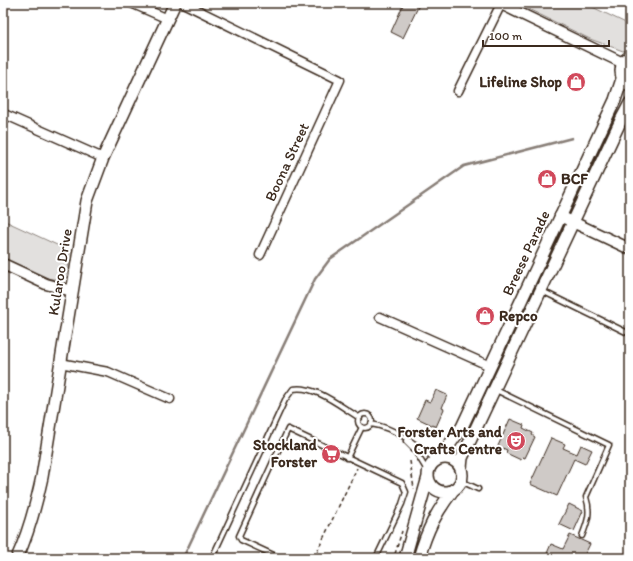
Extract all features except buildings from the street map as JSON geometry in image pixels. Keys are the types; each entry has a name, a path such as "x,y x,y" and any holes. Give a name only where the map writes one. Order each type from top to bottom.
{"main road":[{"name":"Kularoo Drive","path":"16,558 25,539 35,510 87,201 102,158 175,3"},
{"name":"Breese Parade","path":"438,459 462,427 615,100 626,82 621,71 626,59"},
{"name":"Breese Parade","path":"461,468 462,458 493,389 630,103"},
{"path":"405,558 429,467 438,459 450,458 459,464 461,468 458,485 435,515 426,534 419,558"},
{"path":"428,474 433,488 438,491 449,492 458,485"}],"street":[{"path":"131,3 168,19"},
{"name":"Boona Street","path":"183,3 340,80 260,255"},
{"path":"458,91 500,3 626,59"},
{"path":"4,114 102,158"},
{"path":"560,216 630,249"},
{"path":"3,264 44,283 72,291"},
{"path":"380,317 490,366"},
{"path":"60,363 108,372 170,399"}],"lane":[{"path":"540,290 630,334"},
{"path":"212,558 285,400 293,389 302,387 320,394 360,418"},
{"path":"493,389 609,445 586,496 590,508 589,517 582,536"},
{"path":"362,427 358,422 360,418 365,415 369,416 371,424"},
{"path":"362,427 366,428 371,424 382,426 400,434 438,459"},
{"path":"348,458 362,427"},
{"path":"280,558 242,540 239,536 288,429 402,483 406,492 402,504 376,558"},
{"path":"400,434 414,449 428,474"},
{"path":"458,485 478,489"}],"path":[{"path":"314,558 357,468"}],"shaded area":[{"path":"516,3 584,3 630,25 630,49 623,51 590,39"},
{"path":"3,220 70,251 67,278 51,279 43,277 26,271 3,259"}],"waterway":[{"path":"183,558 315,279 330,259 464,166 572,138"}],"place":[{"name":"Lifeline Shop","path":"576,82"},
{"name":"BCF","path":"547,179"},
{"name":"Repco","path":"485,316"},
{"name":"Forster Arts and Crafts Centre","path":"516,441"},
{"name":"Stockland Forster","path":"331,454"}]}
